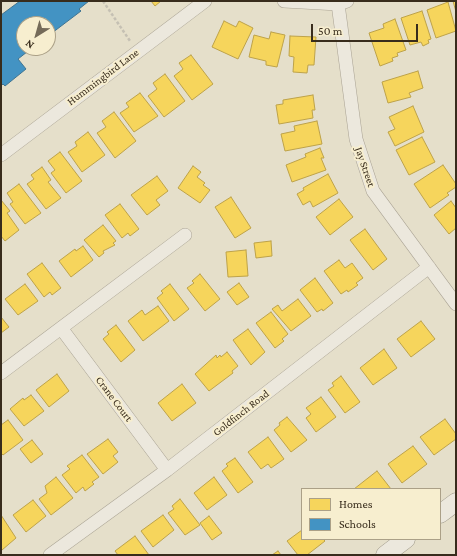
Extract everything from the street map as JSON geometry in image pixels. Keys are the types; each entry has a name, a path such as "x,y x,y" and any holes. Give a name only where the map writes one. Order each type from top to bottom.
{"main road":[{"path":"441,513 456,502"},
{"path":"385,555 405,540"}],"street":[{"name":"Hummingbird Lane","path":"1,155 205,1"},
{"path":"284,1 342,2"},
{"name":"Jay Street","path":"342,2 356,139 373,191 456,304"},
{"path":"1,373 185,235"},
{"name":"Goldfinch Road","path":"50,555 167,470 429,267"},
{"name":"Crane Court","path":"61,328 167,470"}],"path":[{"path":"103,1 137,51"}],"building: Homes":[{"path":"151,1 161,1 155,6"},
{"path":"453,1 456,1 456,12"},
{"path":"448,2 456,31 436,38 427,10"},
{"path":"422,11 431,39 428,40 429,43 423,46 421,42 410,45 401,18"},
{"path":"395,19 406,50 397,53 398,56 392,58 393,61 380,66 369,33 384,28 383,24"},
{"path":"224,21 236,27 239,21 253,28 238,59 212,47"},
{"path":"271,32 285,35 277,67 266,65 266,61 249,57 254,35 269,39"},
{"path":"290,36 316,37 314,65 308,65 307,73 293,72 294,57 289,56"},
{"path":"191,55 213,84 192,100 174,76 183,69 179,63"},
{"path":"418,71 423,88 409,93 411,97 388,103 382,82"},
{"path":"165,74 185,101 164,117 148,96 157,89 153,83"},
{"path":"140,93 158,116 134,132 120,113 129,107 126,103"},
{"path":"313,95 315,110 312,110 313,118 279,124 276,105 283,104 283,100"},
{"path":"413,106 424,132 395,146 388,132 395,129 389,117"},
{"path":"114,112 136,141 115,158 97,133 106,127 102,121"},
{"path":"317,121 322,144 285,151 281,134 295,131 294,126"},
{"path":"88,132 105,155 82,172 68,152 77,146 75,142"},
{"path":"422,137 435,162 409,175 396,150"},
{"path":"320,148 324,158 321,158 326,170 292,182 286,165 306,157 305,154"},
{"path":"60,152 82,181 66,193 51,173 55,170 48,161"},
{"path":"443,165 456,184 456,187 447,193 449,195 430,208 414,184"},
{"path":"193,166 201,172 197,177 205,183 203,185 210,190 200,203 178,188"},
{"path":"42,167 51,180 48,182 61,198 46,209 27,184 34,179 31,175"},
{"path":"328,174 338,193 313,207 310,201 303,205 297,194 304,190 303,188"},
{"path":"157,176 168,191 156,200 160,205 147,215 131,195"},
{"path":"19,184 41,213 25,224 10,204 13,202 7,193"},
{"path":"231,197 251,228 235,238 215,207"},
{"path":"339,199 353,217 330,235 316,217"},
{"path":"1,200 10,211 7,213 19,230 5,241 1,236"},
{"path":"451,201 456,208 456,228 449,234 434,215"},
{"path":"120,204 139,229 130,236 128,233 122,238 105,215"},
{"path":"103,225 116,241 113,243 115,245 103,251 104,253 99,257 84,240"},
{"path":"365,229 387,259 373,270 350,240"},
{"path":"271,241 272,256 256,258 254,243"},
{"path":"83,246 93,260 71,277 59,261 75,249 76,251"},
{"path":"246,250 248,276 228,277 226,252"},
{"path":"339,260 345,268 352,263 363,278 356,283 358,285 348,292 347,290 341,294 324,271"},
{"path":"42,263 61,288 52,295 50,292 44,297 27,274"},
{"path":"200,274 220,299 205,311 187,288 194,283 192,281"},
{"path":"315,278 333,303 323,311 322,309 317,312 300,290"},
{"path":"239,283 249,297 237,305 227,292"},
{"path":"25,284 38,301 18,315 5,299"},
{"path":"170,284 189,309 174,321 157,298 163,293 161,291"},
{"path":"298,299 311,316 291,331 272,309 278,305 282,311"},
{"path":"158,306 169,321 143,341 128,321 142,310 145,315"},
{"path":"271,312 288,334 282,339 284,341 275,348 256,323"},
{"path":"1,317 9,327 1,333"},
{"path":"421,321 435,339 411,357 397,339"},
{"path":"116,325 135,350 121,362 103,339 109,334 107,332"},
{"path":"248,329 265,352 251,365 233,340"},
{"path":"384,349 397,368 373,385 360,368"},
{"path":"227,352 238,366 232,371 233,373 209,391 195,374 216,355 217,358 220,355 221,357"},
{"path":"57,374 69,391 49,407 36,390"},
{"path":"341,376 360,402 345,413 328,390 334,386 332,383"},
{"path":"182,384 196,403 172,421 158,403"},
{"path":"31,395 44,411 24,426 10,409 23,398 24,400"},
{"path":"321,397 336,417 316,432 306,418 311,414 306,408"},
{"path":"287,417 307,440 291,452 274,430 280,425 279,423"},
{"path":"445,419 456,434 456,439 434,455 420,437"},
{"path":"8,420 23,440 3,455 1,453 1,425"},
{"path":"268,437 284,459 271,468 268,464 261,469 248,452"},
{"path":"108,439 118,452 113,456 118,462 103,474 87,454"},
{"path":"32,440 43,454 31,463 20,449"},
{"path":"413,446 427,464 402,483 388,464"},
{"path":"82,455 99,477 92,482 94,484 85,491 83,487 76,493 62,475 70,469 67,466"},
{"path":"235,458 253,482 238,493 222,471 228,466 226,464"},
{"path":"377,471 390,488 355,488"},
{"path":"56,477 73,498 51,515 39,499 47,493 45,486"},
{"path":"214,477 227,495 207,510 194,493"},
{"path":"180,499 200,525 185,535 168,513 174,509 172,506"},
{"path":"33,500 46,516 26,532 13,515"},
{"path":"1,515 16,538 2,550 1,549"},
{"path":"163,515 174,530 153,547 141,531"},
{"path":"209,516 222,533 212,540 200,523"},
{"path":"301,531 301,540 325,541 307,555 298,555 287,541"},
{"path":"135,536 149,555 118,555 115,551"},
{"path":"278,551 281,555 272,555"}],"building: Schools":[{"path":"20,1 89,1 79,9 81,11 56,30 56,16 16,16 16,56 22,56 18,59 26,69 5,86 3,84 1,86 1,15"}]}
